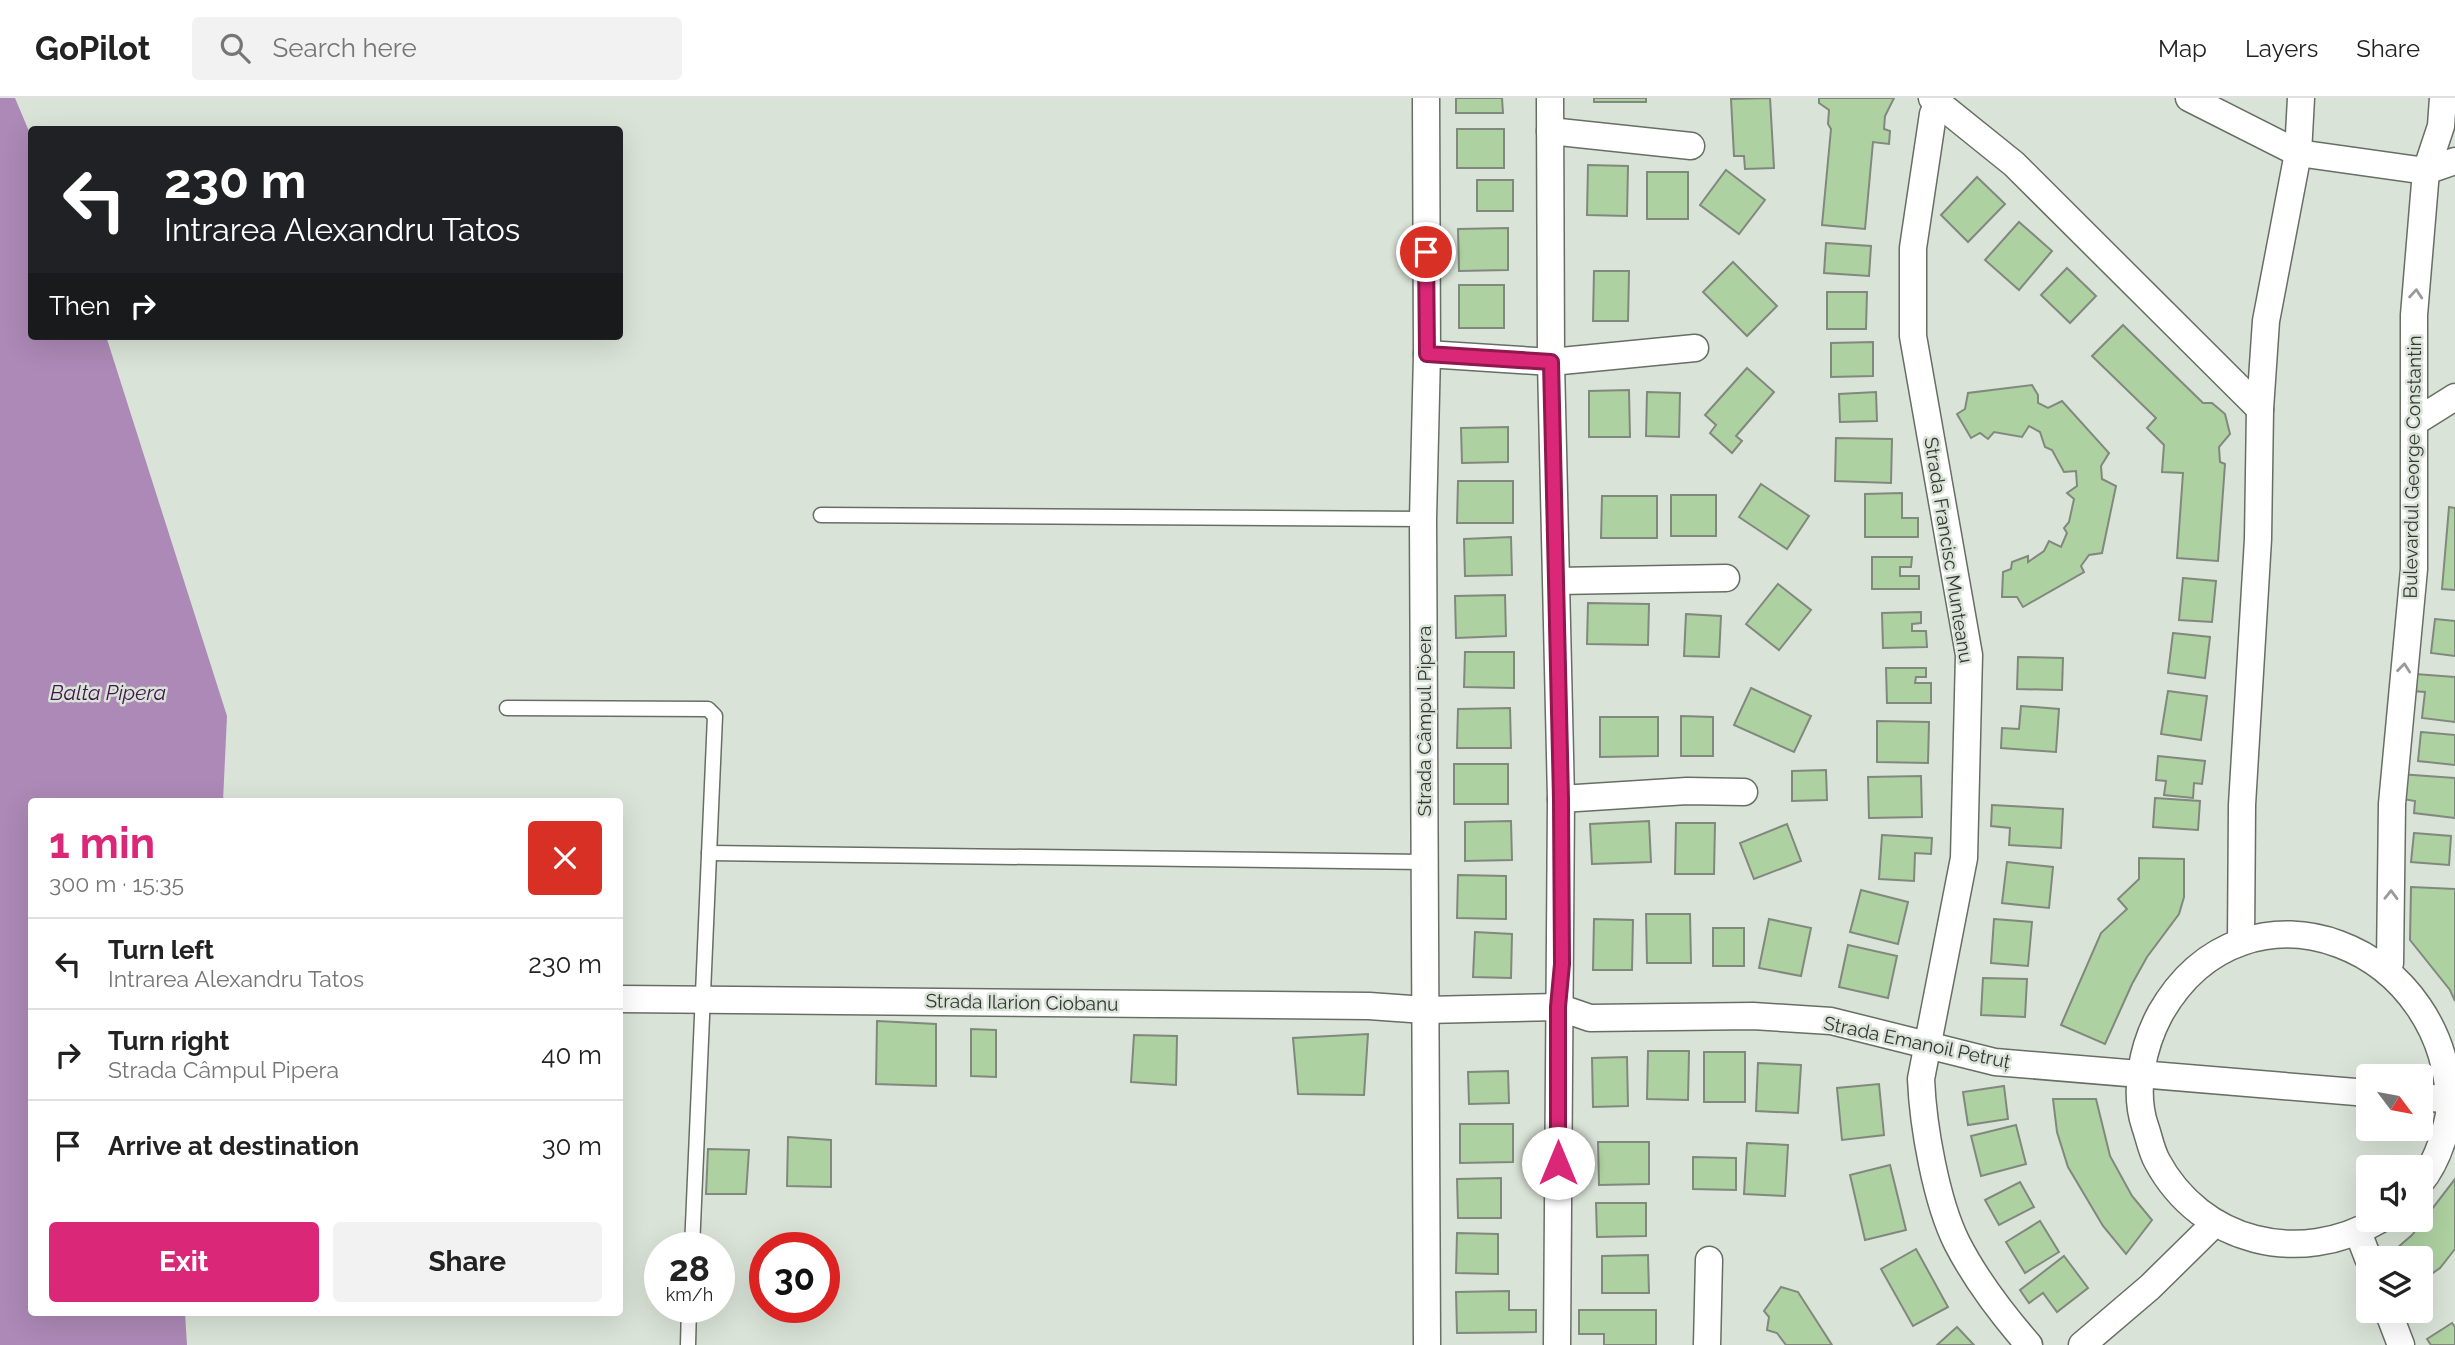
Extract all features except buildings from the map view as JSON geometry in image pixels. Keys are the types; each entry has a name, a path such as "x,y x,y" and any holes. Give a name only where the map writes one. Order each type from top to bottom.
{"street":[{"name":"Strada Câmpul Pipera","path":"1426,98 1427,354 1423,519 1427,1345"},
{"path":"1550,98 1551,362 1562,964 1558,1007 1557,1345"},
{"path":"2189,98 2298,153 2426,171 2455,161"},
{"path":"2241,942 2242,805 2258,539 2260,409 2266,321 2298,153 2301,98"},
{"name":"Bulevardul George Constantin","path":"2390,963 2392,804 2414,569 2414,315 2426,171 2441,126 2443,98"},
{"path":"1938,103 2014,164 2260,409"},
{"name":"Strada Francisc Munteanu","path":"1938,103 1933,114 1913,248 1913,336 1969,655 1969,669 1964,858 1921,1079 1922,1108 1944,1207 1957,1242 1989,1295 2029,1345"},
{"path":"1550,131 1691,146"},
{"path":"1427,354 1551,362 1695,348"},
{"path":"2415,422 2455,397"},
{"path":"1557,581 1726,578"},
{"path":"1561,799 1687,791 1744,792"},
{"path":"2356,1230 2322,1243 2285,1245 2249,1238 2215,1223 2181,1196 2156,1160 2142,1119 2140,1075 2150,1033 2172,994 2203,963 2241,942 2292,932 2344,939 2390,963 2419,993 2431,1010 2444,1038 2451,1068 2453,1100 2443,1142 2433,1160"},
{"name":"Strada Ilarion Ciobanu","path":"623,999 1369,1006 1425,1010"},
{"name":"Strada Emanoil Petruț","path":"1425,1010 1558,1007 1590,1018 1754,1016 1831,1021 1929,1048 1995,1062 2356,1092"},
{"path":"2433,1098 2453,1100"},
{"path":"2082,1345 2150,1287 2215,1223"},
{"path":"1707,1345 1709,1260"},
{"path":"2393,1323 2401,1345"}],"lane":[{"path":"821,515 1423,519"},
{"path":"507,708 712,711 715,716 693,1232"},
{"path":"709,853 1424,862"},
{"path":"688,1345 689,1323"}],"water":[{"name":"Balta Pipera","path":"0,98 15,98 28,129 28,340 107,340 227,716 223,798 28,798 28,1316 185,1316 187,1345 0,1345"}],"route":[{"path":"1426,252 1427,354 1551,362 1561,799 1562,964 1558,1007 1558,1163"}]}
